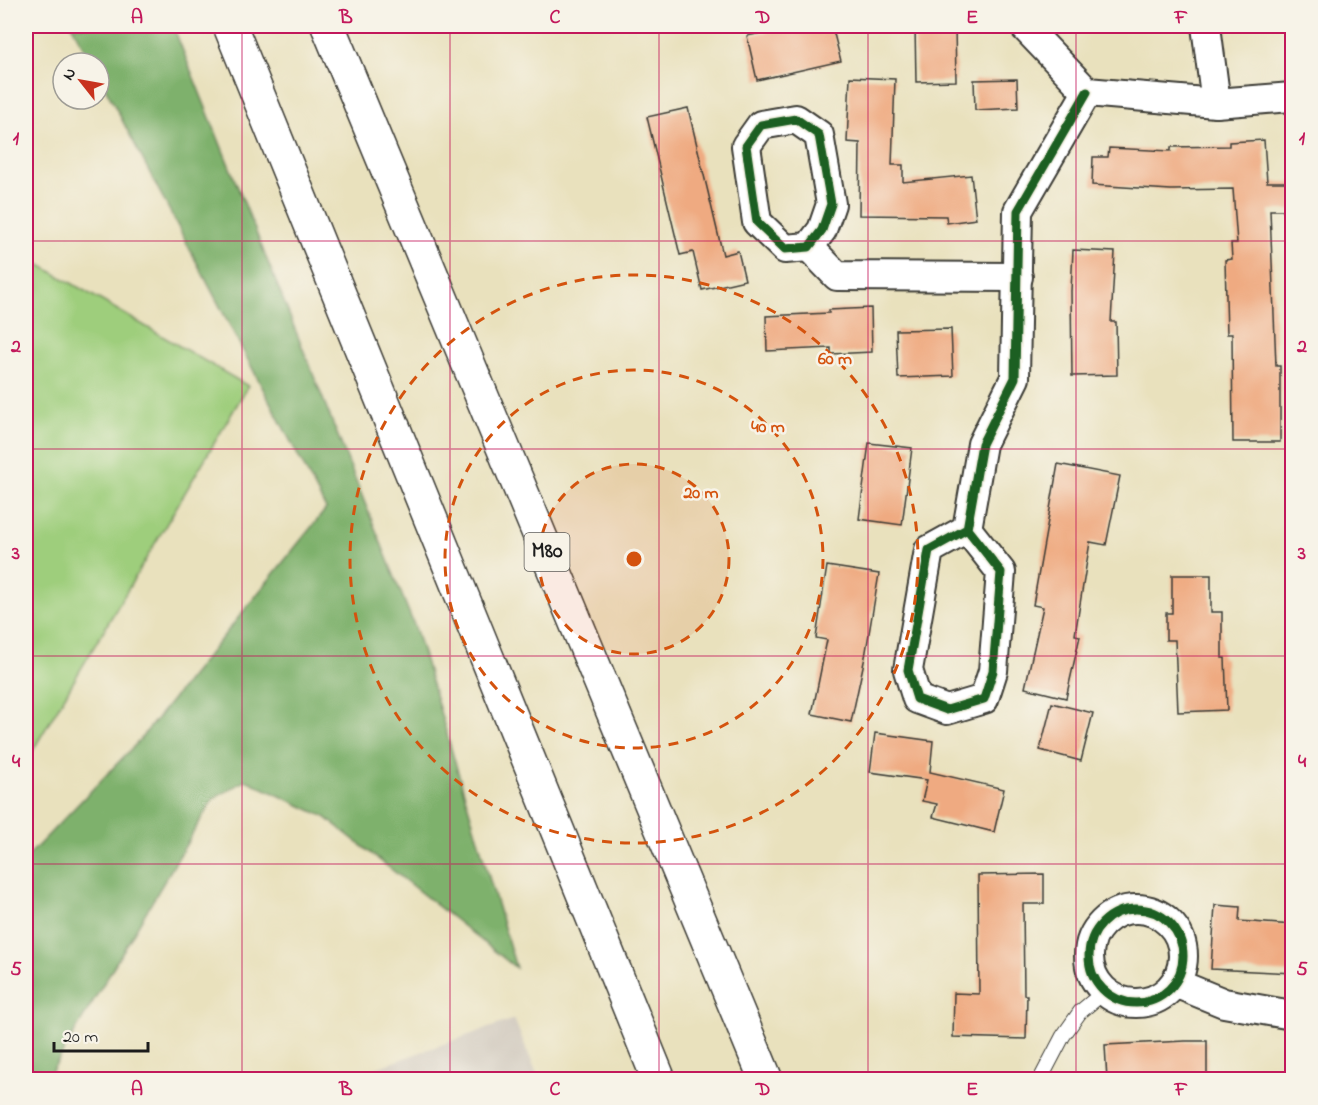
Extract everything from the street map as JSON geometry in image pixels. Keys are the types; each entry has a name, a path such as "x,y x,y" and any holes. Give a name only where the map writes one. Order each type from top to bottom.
{"highway":[{"path":"230,26 659,1080"},
{"name":"M80","path":"328,26 766,1080"}],"street":[{"path":"1024,26 1087,92 1216,103 1293,97"},
{"path":"1206,26 1216,103"},
{"path":"967,529 929,550 908,670 917,699 947,710 984,699 993,671 1001,572 967,529 982,444 1015,378 1018,211 1087,92"},
{"path":"808,247 837,276 1018,277"},
{"path":"1132,908 1148,910 1161,915 1173,926 1184,954 1175,983 1164,995 1149,1002 1133,1004 1117,1000 1104,992 1094,979 1089,963 1089,947 1095,932 1104,920 1117,912 1132,908"},
{"path":"1175,983 1224,1003 1293,1015"}],"lane":[{"path":"1040,1080 1063,1036 1080,1012 1104,992"}],"shaded area":[{"path":"514,1019 539,1079 345,1079"}],"green space":[{"path":"72,26 173,26 416,630 516,968 325,817 246,780 213,799 47,1079 26,1080 26,858 138,742 326,509 111,99 111,51 86,51"},
{"path":"30,259 248,386 26,762 26,267"}],"building":[{"path":"794,26 832,26 841,61 757,80 747,36"},
{"path":"915,26 955,26 956,81 916,82"},
{"path":"850,77 895,79 892,165 903,165 903,182 971,175 976,219 947,223 946,216 859,215 860,143 847,142"},
{"path":"1017,79 1018,108 975,110 974,80"},
{"path":"688,108 723,255 738,251 745,280 702,290 693,252 680,255 647,117"},
{"path":"1264,140 1267,182 1293,182 1293,210 1270,210 1276,366 1280,366 1280,442 1233,442 1232,334 1227,334 1225,260 1232,259 1231,243 1237,243 1233,189 1171,190 1092,185 1093,157 1108,157 1109,148 1171,151 1171,147 1229,146 1229,142"},
{"path":"1073,250 1115,252 1111,322 1116,322 1117,375 1072,376"},
{"path":"871,308 872,352 831,354 831,348 767,351 766,316"},
{"path":"951,329 953,376 898,378 896,330"},
{"path":"869,443 912,448 902,525 859,519"},
{"path":"1058,464 1120,476 1106,545 1090,542 1075,635 1080,636 1066,698 1025,688 1043,607 1033,605"},
{"path":"827,566 879,574 851,722 812,714 827,640 816,638"},
{"path":"1172,575 1211,575 1211,612 1222,612 1222,658 1225,658 1227,710 1178,712 1175,640 1166,640 1166,613 1172,613"},
{"path":"1052,703 1093,713 1081,761 1040,750"},
{"path":"875,733 933,741 930,772 1004,789 994,832 933,817 937,804 922,801 927,780 870,772"},
{"path":"1044,874 1044,904 1023,904 1024,995 1027,995 1026,1039 953,1037 954,993 979,994 978,875"},
{"path":"1215,905 1240,907 1239,921 1293,925 1293,973 1211,969"},
{"path":"1207,1041 1207,1080 1107,1080 1105,1045"}],"cycle path":[{"path":"967,529 1001,572 993,671 984,699 947,710 917,699 908,670 929,550 967,529 982,444 1015,378 1018,211 1087,92"},
{"path":"796,119 819,135 831,204 822,230 809,247 785,249 757,222 746,146 761,125 796,119"},
{"path":"1136,909 1154,912 1169,923 1180,938 1183,956 1180,974 1169,989 1154,1000 1136,1003 1118,1000 1103,989 1092,974 1089,956 1092,938 1103,923 1118,912 1136,909"}]}
